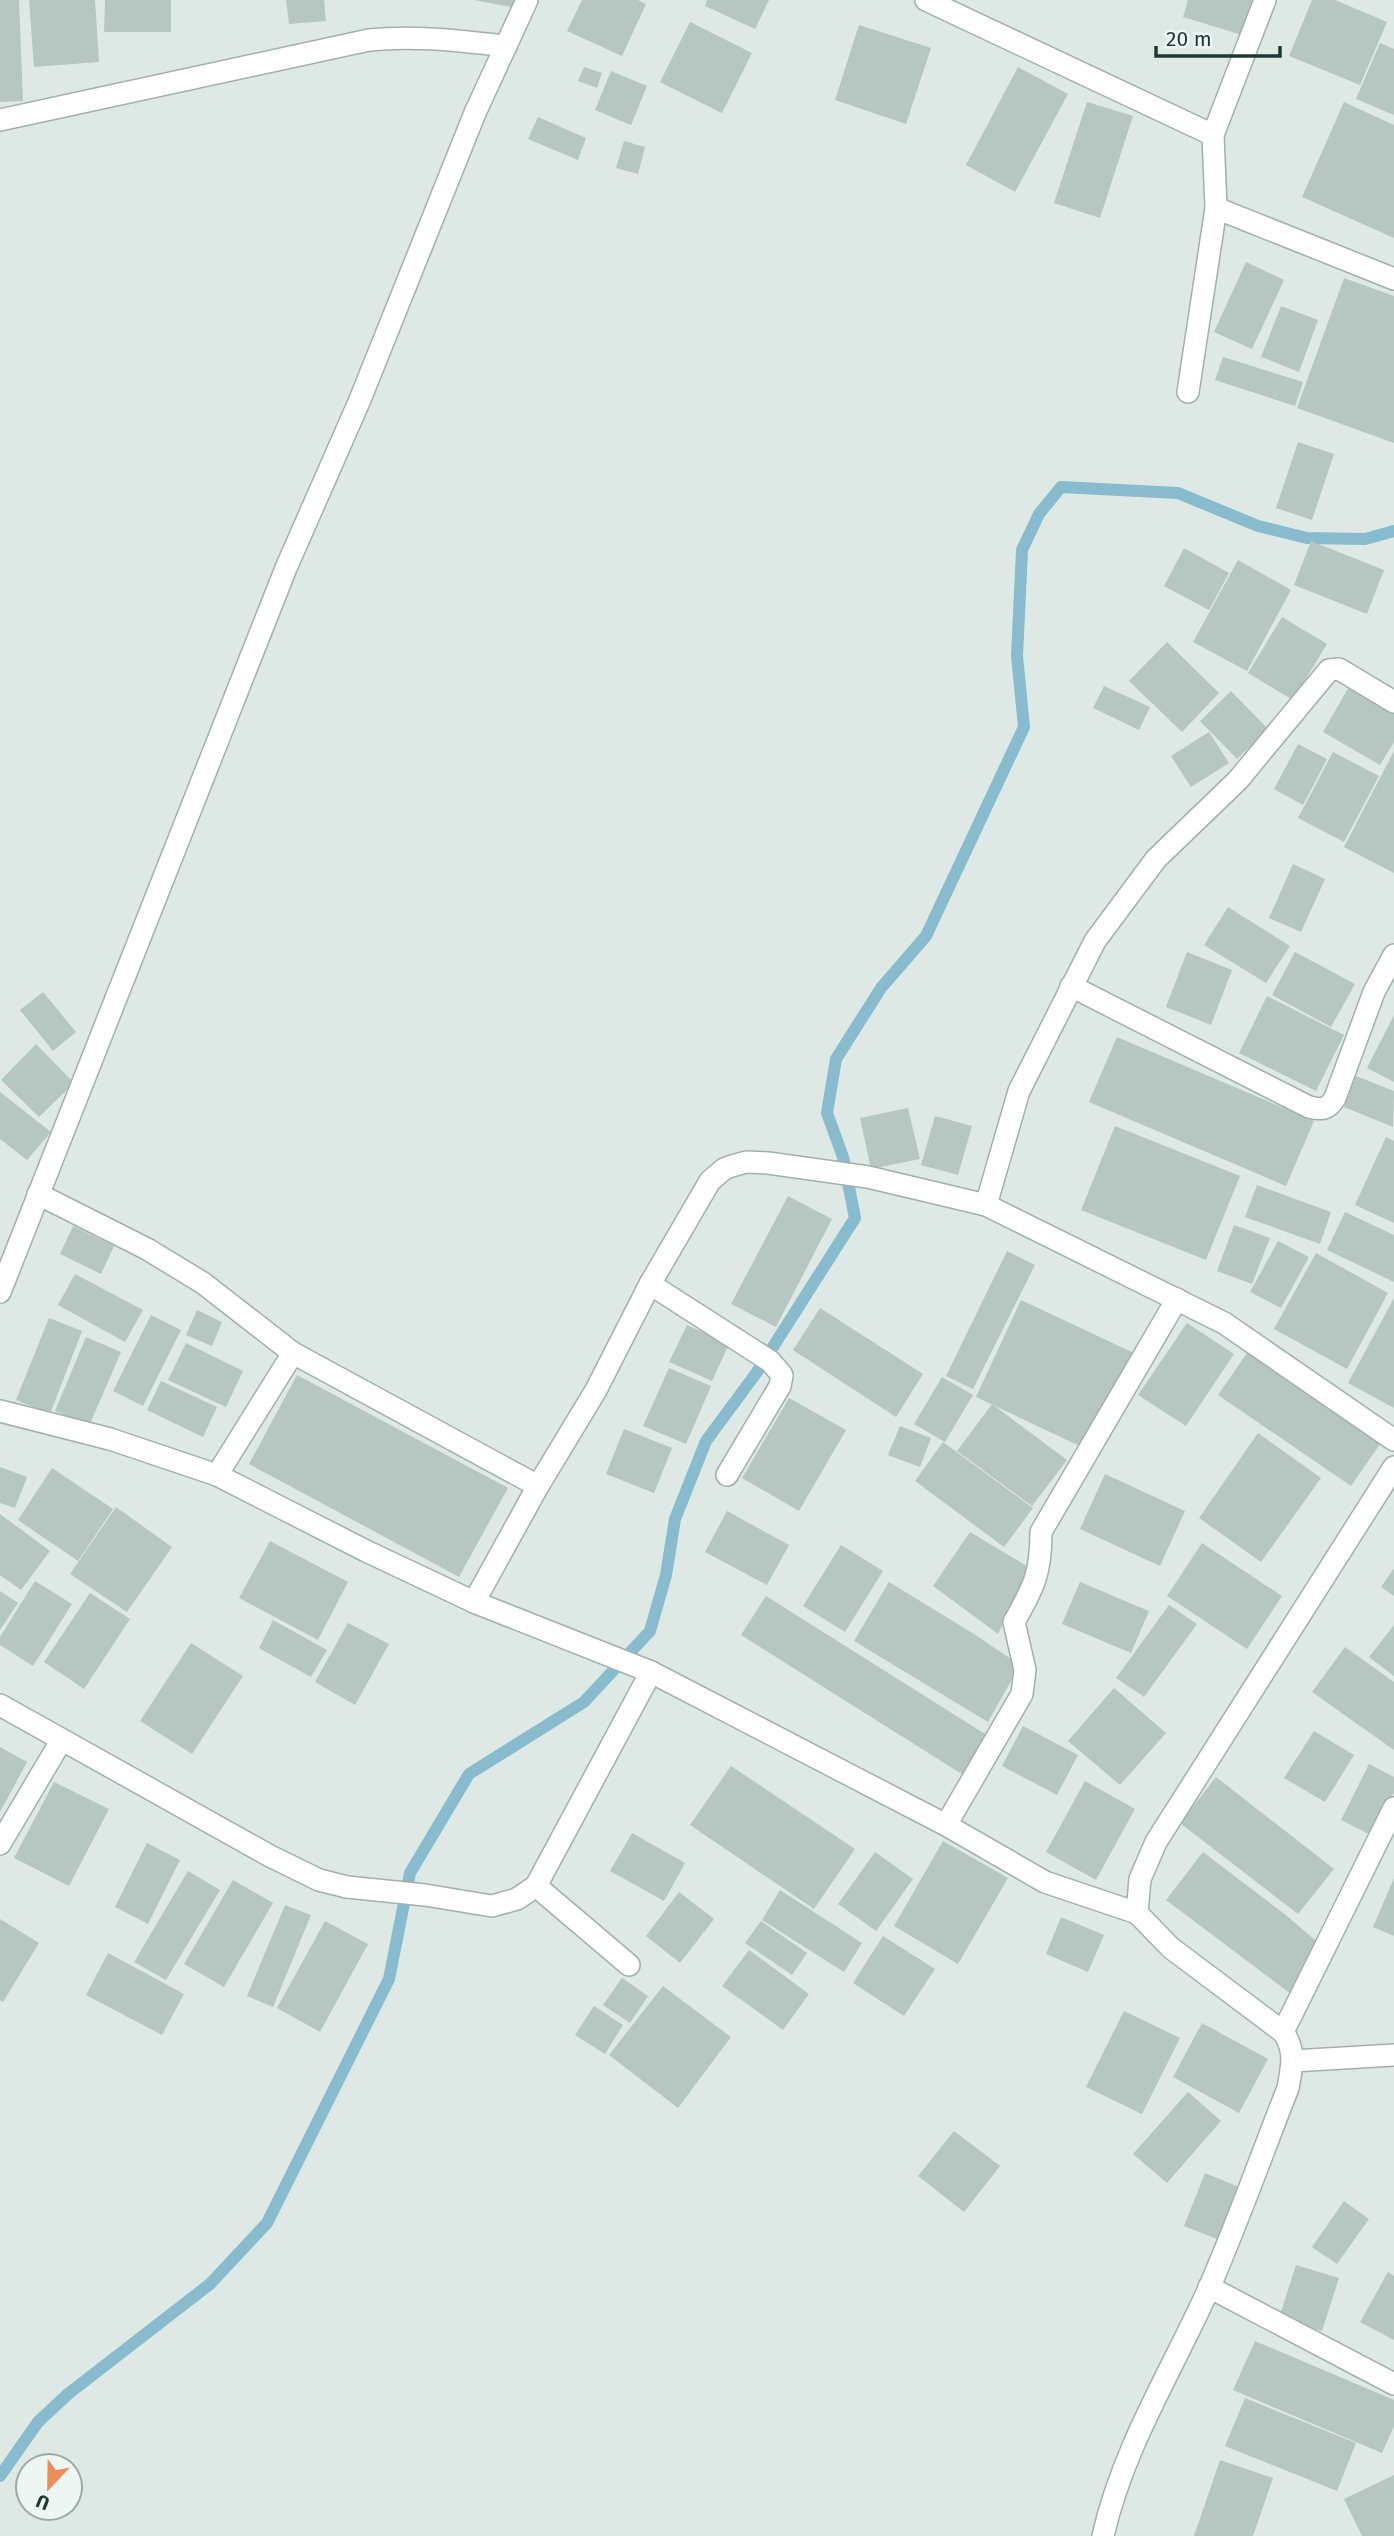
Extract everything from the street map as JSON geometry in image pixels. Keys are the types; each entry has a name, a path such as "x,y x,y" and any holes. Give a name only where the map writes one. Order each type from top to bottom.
{"street":[{"path":"0,1292 286,568 359,402 475,113 527,0"},
{"path":"926,0 1213,135"},
{"path":"1188,392 1216,208 1213,135 1265,0"},
{"path":"0,120 369,40 431,38 506,46"},
{"path":"1216,208 1394,279"},
{"path":"986,1205 1018,1091 1095,942 1156,859 1238,780 1329,670 1339,669 1394,702"},
{"path":"1071,986 1309,1107 1322,1110 1331,1105 1335,1098 1374,992 1394,955"},
{"path":"474,1602 538,1486 596,1390 650,1284 710,1181 724,1169 746,1163 768,1163 868,1177 986,1205 1224,1323 1394,1440"},
{"path":"38,1194 147,1249 203,1283 293,1353 538,1486"},
{"path":"650,1284 763,1357 782,1375 779,1386 727,1475"},
{"path":"946,1825 1022,1694 1025,1670 1014,1622 1028,1598 1041,1564 1041,1532 1177,1299"},
{"path":"217,1475 293,1353"},
{"path":"0,1411 110,1439 217,1475 355,1546 474,1602 645,1670 946,1825 1045,1882 1137,1913 1171,1948 1283,2032 1291,2043 1293,2061 1288,2088 1209,2287 1149,2408 1111,2501 1103,2536"},
{"path":"1137,1913 1140,1879 1156,1842 1394,1467"},
{"path":"0,1705 318,1881 347,1888 425,1895 492,1906 517,1899 536,1886 645,1670"},
{"path":"0,1844 61,1741"},
{"path":"1283,2032 1394,1808"},
{"path":"536,1886 629,1965"},
{"path":"1293,2061 1394,2055"},
{"path":"1209,2287 1394,2384"}],"building":[{"path":"0,0 19,0 23,101 0,102"},
{"path":"29,0 95,0 99,62 34,67"},
{"path":"105,0 171,0 171,32 104,32"},
{"path":"286,0 324,0 326,21 289,24"},
{"path":"474,0 515,0 512,7"},
{"path":"582,0 638,0 646,4 622,56 567,31"},
{"path":"707,0 769,0 755,29 705,6"},
{"path":"1188,0 1252,0 1242,35 1183,17"},
{"path":"1312,0 1335,0 1387,22 1360,85 1289,56"},
{"path":"690,22 752,53 722,113 660,82"},
{"path":"859,25 931,48 906,124 835,100"},
{"path":"1380,43 1394,49 1394,115 1356,99"},
{"path":"584,67 602,73 597,88 578,81"},
{"path":"1018,67 1068,94 1015,192 966,165"},
{"path":"611,71 647,86 631,125 595,110"},
{"path":"1087,102 1133,116 1100,218 1054,203"},
{"path":"1344,102 1394,125 1394,238 1302,197"},
{"path":"538,117 586,138 578,160 528,139"},
{"path":"624,141 645,147 638,174 616,168"},
{"path":"1246,262 1284,280 1252,349 1214,332"},
{"path":"1344,278 1394,296 1394,443 1297,408"},
{"path":"1281,306 1318,320 1299,372 1261,357"},
{"path":"1223,357 1303,382 1295,406 1215,380"},
{"path":"1298,442 1334,454 1312,520 1276,508"},
{"path":"1311,541 1384,570 1367,614 1294,585"},
{"path":"1184,548 1229,573 1209,610 1164,586"},
{"path":"1238,560 1291,590 1247,671 1193,642"},
{"path":"1282,617 1327,644 1293,700 1248,673"},
{"path":"1167,642 1219,693 1182,732 1129,681"},
{"path":"1350,685 1394,711 1394,742 1380,765 1323,732"},
{"path":"1104,686 1150,707 1139,730 1093,708"},
{"path":"1231,691 1268,729 1237,759 1200,721"},
{"path":"1209,732 1229,763 1191,787 1171,756"},
{"path":"1298,744 1327,759 1303,805 1274,789"},
{"path":"1394,751 1394,873 1344,847"},
{"path":"1333,752 1379,776 1344,842 1298,818"},
{"path":"1293,864 1325,879 1301,932 1269,918"},
{"path":"1228,907 1290,946 1266,983 1204,945"},
{"path":"1187,952 1232,970 1211,1025 1166,1007"},
{"path":"1295,952 1355,984 1331,1027 1272,995"},
{"path":"43,992 76,1032 53,1051 20,1010"},
{"path":"1267,996 1344,1035 1316,1091 1239,1053"},
{"path":"1394,1015 1394,1082 1367,1068"},
{"path":"1117,1037 1314,1121 1286,1186 1089,1102"},
{"path":"36,1044 74,1083 39,1117 1,1080"},
{"path":"1356,1076 1394,1091 1393,1127 1344,1107"},
{"path":"0,1092 51,1132 27,1160 0,1139"},
{"path":"908,1108 920,1159 871,1169 860,1118"},
{"path":"935,1116 972,1126 958,1175 921,1165"},
{"path":"1115,1126 1240,1176 1206,1260 1081,1210"},
{"path":"1386,1137 1394,1141 1394,1223 1355,1205"},
{"path":"1257,1185 1331,1212 1320,1244 1245,1217"},
{"path":"788,1196 832,1219 776,1327 731,1304"},
{"path":"1345,1212 1394,1235 1394,1282 1327,1250"},
{"path":"1234,1225 1270,1238 1252,1284 1217,1271"},
{"path":"73,1226 114,1246 101,1274 60,1254"},
{"path":"1278,1241 1309,1257 1281,1308 1250,1292"},
{"path":"1007,1251 1035,1265 973,1389 946,1376"},
{"path":"1316,1253 1388,1293 1347,1369 1274,1329"},
{"path":"75,1274 143,1310 125,1342 58,1305"},
{"path":"1394,1298 1394,1408 1348,1383"},
{"path":"1021,1300 1136,1354 1084,1448 976,1397"},
{"path":"820,1308 923,1374 896,1417 793,1350"},
{"path":"197,1310 222,1322 212,1346 186,1335"},
{"path":"151,1315 181,1330 143,1406 113,1391"},
{"path":"49,1318 82,1331 50,1414 16,1400"},
{"path":"1187,1323 1234,1354 1186,1426 1138,1395"},
{"path":"687,1325 729,1344 712,1381 669,1362"},
{"path":"86,1337 121,1352 89,1426 55,1411"},
{"path":"186,1343 243,1371 226,1407 168,1380"},
{"path":"1247,1353 1380,1444 1351,1486 1218,1395"},
{"path":"669,1368 711,1386 686,1444 643,1426"},
{"path":"297,1375 508,1488 459,1577 249,1464"},
{"path":"942,1377 973,1395 945,1442 914,1424"},
{"path":"161,1381 217,1407 203,1437 147,1410"},
{"path":"789,1398 846,1430 799,1511 742,1478"},
{"path":"992,1404 1067,1460 1032,1506 957,1451"},
{"path":"900,1426 931,1438 920,1467 888,1455"},
{"path":"624,1429 672,1448 654,1493 606,1474"},
{"path":"1258,1433 1321,1478 1261,1562 1199,1518"},
{"path":"943,1442 1033,1508 1004,1547 915,1481"},
{"path":"0,1467 27,1477 15,1508 0,1503"},
{"path":"52,1468 113,1509 78,1561 18,1520"},
{"path":"1105,1474 1185,1511 1160,1566 1080,1529"},
{"path":"116,1507 172,1547 127,1612 70,1574"},
{"path":"727,1511 789,1545 767,1585 705,1552"},
{"path":"0,1514 50,1551 21,1590 0,1575"},
{"path":"970,1532 1032,1569 998,1634 933,1586"},
{"path":"270,1541 348,1582 318,1640 239,1598"},
{"path":"1202,1543 1282,1596 1247,1649 1167,1596"},
{"path":"841,1545 883,1571 845,1632 803,1606"},
{"path":"1394,1568 1394,1596 1381,1587"},
{"path":"35,1581 72,1604 33,1666 0,1645 0,1637"},
{"path":"889,1582 1020,1665 988,1722 854,1641"},
{"path":"1080,1582 1149,1611 1131,1653 1062,1624"},
{"path":"0,1591 18,1603 0,1630"},
{"path":"90,1593 130,1619 84,1689 44,1662"},
{"path":"766,1596 993,1739 968,1778 741,1635"},
{"path":"1169,1605 1197,1624 1144,1697 1116,1678"},
{"path":"273,1620 327,1650 311,1677 259,1648"},
{"path":"348,1623 389,1644 355,1705 315,1682"},
{"path":"1394,1625 1394,1676 1369,1657"},
{"path":"191,1643 243,1676 192,1754 140,1721"},
{"path":"1345,1647 1394,1682 1394,1750 1312,1692"},
{"path":"1114,1688 1166,1733 1120,1785 1068,1741"},
{"path":"1023,1726 1078,1755 1057,1795 1002,1766"},
{"path":"1314,1731 1354,1755 1325,1802 1284,1778"},
{"path":"0,1747 27,1762 0,1812"},
{"path":"1369,1764 1394,1777 1394,1792 1373,1836 1341,1820"},
{"path":"731,1766 855,1849 814,1909 690,1825"},
{"path":"1216,1777 1334,1869 1298,1914 1180,1823"},
{"path":"1085,1781 1135,1809 1096,1880 1046,1852"},
{"path":"54,1782 109,1809 69,1886 14,1858"},
{"path":"632,1833 685,1863 664,1901 610,1871"},
{"path":"943,1841 1008,1878 958,1964 894,1926"},
{"path":"147,1843 180,1860 148,1924 115,1907"},
{"path":"875,1852 913,1879 876,1931 838,1904"},
{"path":"1203,1852 1322,1946 1295,1997 1166,1900"},
{"path":"188,1871 220,1890 166,1980 134,1962"},
{"path":"1394,1878 1394,1936 1373,1927"},
{"path":"233,1880 273,1903 224,1987 184,1964"},
{"path":"780,1890 862,1943 844,1972 762,1920"},
{"path":"679,1892 714,1919 680,1963 646,1936"},
{"path":"285,1905 311,1915 273,2007 247,1996"},
{"path":"1061,1917 1104,1935 1088,1972 1046,1954"},
{"path":"0,1919 39,1943 3,2002 0,2000"},
{"path":"325,1921 368,1944 320,2032 277,2008"},
{"path":"761,1921 807,1953 792,1975 745,1943"},
{"path":"883,1936 935,1969 904,2016 853,1983"},
{"path":"749,1950 809,1994 783,2030 722,1986"},
{"path":"108,1953 184,1994 162,2035 86,1995"},
{"path":"622,1978 648,1996 630,2023 603,2005"},
{"path":"663,1986 731,2037 678,2108 609,2055"},
{"path":"594,2006 623,2025 605,2054 575,2035"},
{"path":"1124,2011 1180,2038 1142,2114 1086,2087"},
{"path":"1202,2023 1268,2059 1239,2113 1173,2077"},
{"path":"1188,2092 1221,2121 1167,2183 1133,2154"},
{"path":"954,2131 1000,2166 964,2212 918,2176"},
{"path":"1205,2173 1239,2187 1217,2239 1184,2226"},
{"path":"1344,2201 1369,2219 1337,2264 1312,2247"},
{"path":"1296,2265 1339,2278 1322,2331 1279,2318"},
{"path":"1388,2272 1394,2276 1394,2340 1360,2322"},
{"path":"1255,2341 1394,2400 1394,2426 1382,2453 1233,2390"},
{"path":"1245,2398 1356,2443 1337,2491 1225,2446"},
{"path":"1220,2460 1273,2478 1253,2536 1194,2536"},
{"path":"1394,2475 1394,2536 1362,2536 1344,2499"}],"waterway":[{"path":"0,2476 38,2422 68,2394 210,2284 267,2223 389,1979 410,1873 469,1774 584,1702 650,1631 666,1575 675,1519 706,1441 757,1372 855,1218 843,1157 827,1113 836,1059 881,988 926,936 1024,727 1017,656 1022,550 1039,514 1061,487 1178,493 1258,526 1307,538 1365,539 1394,531"}]}
